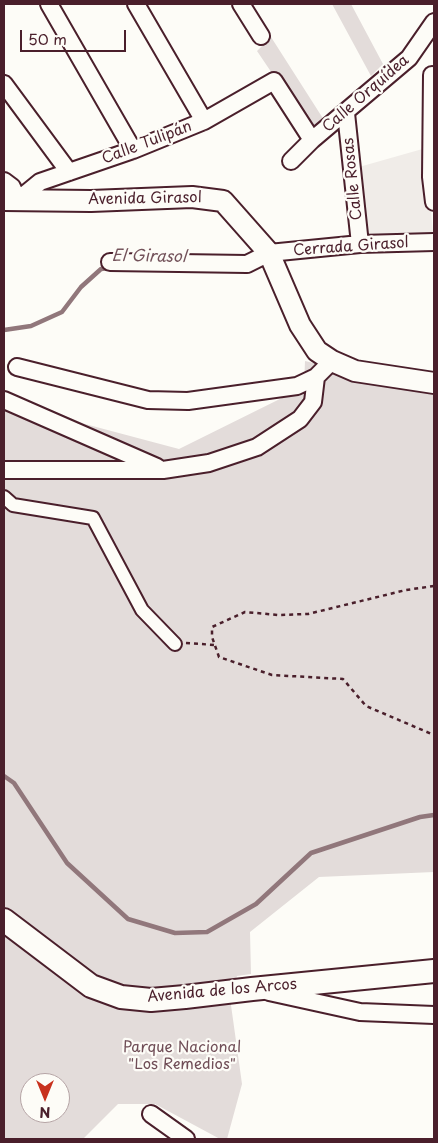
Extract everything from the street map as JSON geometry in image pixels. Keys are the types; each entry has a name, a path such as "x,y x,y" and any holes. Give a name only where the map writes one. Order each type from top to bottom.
{"main road":[{"name":"Avenida de los Arcos","path":"4,920 91,986 121,997 151,1000 252,988 434,971"}],"street":[{"path":"49,4 133,150"},
{"path":"136,4 204,122"},
{"path":"241,4 261,36"},
{"name":"Calle Orquídea","path":"292,161 312,140 346,114 409,58 434,22"},
{"path":"432,75 431,178 434,202"},
{"name":"Calle Tulipán","path":"11,200 40,182 133,150 204,122 274,81 312,140"},
{"path":"4,84 70,172"},
{"name":"Calle Rosas","path":"346,114 360,244"},
{"path":"4,181 12,187 11,200"},
{"name":"Avenida Girasol","path":"11,200 91,201 211,198 223,201 234,211 269,253 300,325 317,351 332,361 355,371 434,383"},
{"name":"Cerrada Girasol","path":"269,253 360,244 434,242"},
{"path":"110,262 247,264 269,253"},
{"path":"17,368 148,400 188,402 297,386 316,377 332,361"},
{"path":"4,470 163,470 209,463 257,447 300,419 313,402 316,377"},
{"path":"4,400 163,470"},
{"path":"4,497 13,505 93,518 142,610 175,644"},
{"path":"252,988 360,1012 434,1015"},
{"path":"151,1114 186,1139"}],"path":[{"path":"434,586 406,590 308,614 278,615 245,612 212,627 212,637 219,656 272,675 343,679 366,706 434,735"},
{"path":"175,644 215,645"}],"shaded area":[{"path":"426,148 433,234 367,238 359,167"}],"green space":[{"path":"332,4 351,4 383,64 371,76"},
{"path":"271,37 324,120 311,131 257,51"},
{"name":"Parque Nacional \"Los Remedios\"","path":"305,361 378,378 434,387 434,872 319,877 250,932 251,974 237,976 230,998 242,1084 227,1139 220,1139 155,1104 118,1104 83,1139 4,1139 4,391 85,424 179,449 304,387"}],"waterway":[{"name":"El Girasol","path":"4,330 31,326 62,312 81,287 101,269 110,268"},
{"path":"4,776 14,783 67,863 128,919 175,933 207,932 256,904 311,853 420,817 434,815"}]}
